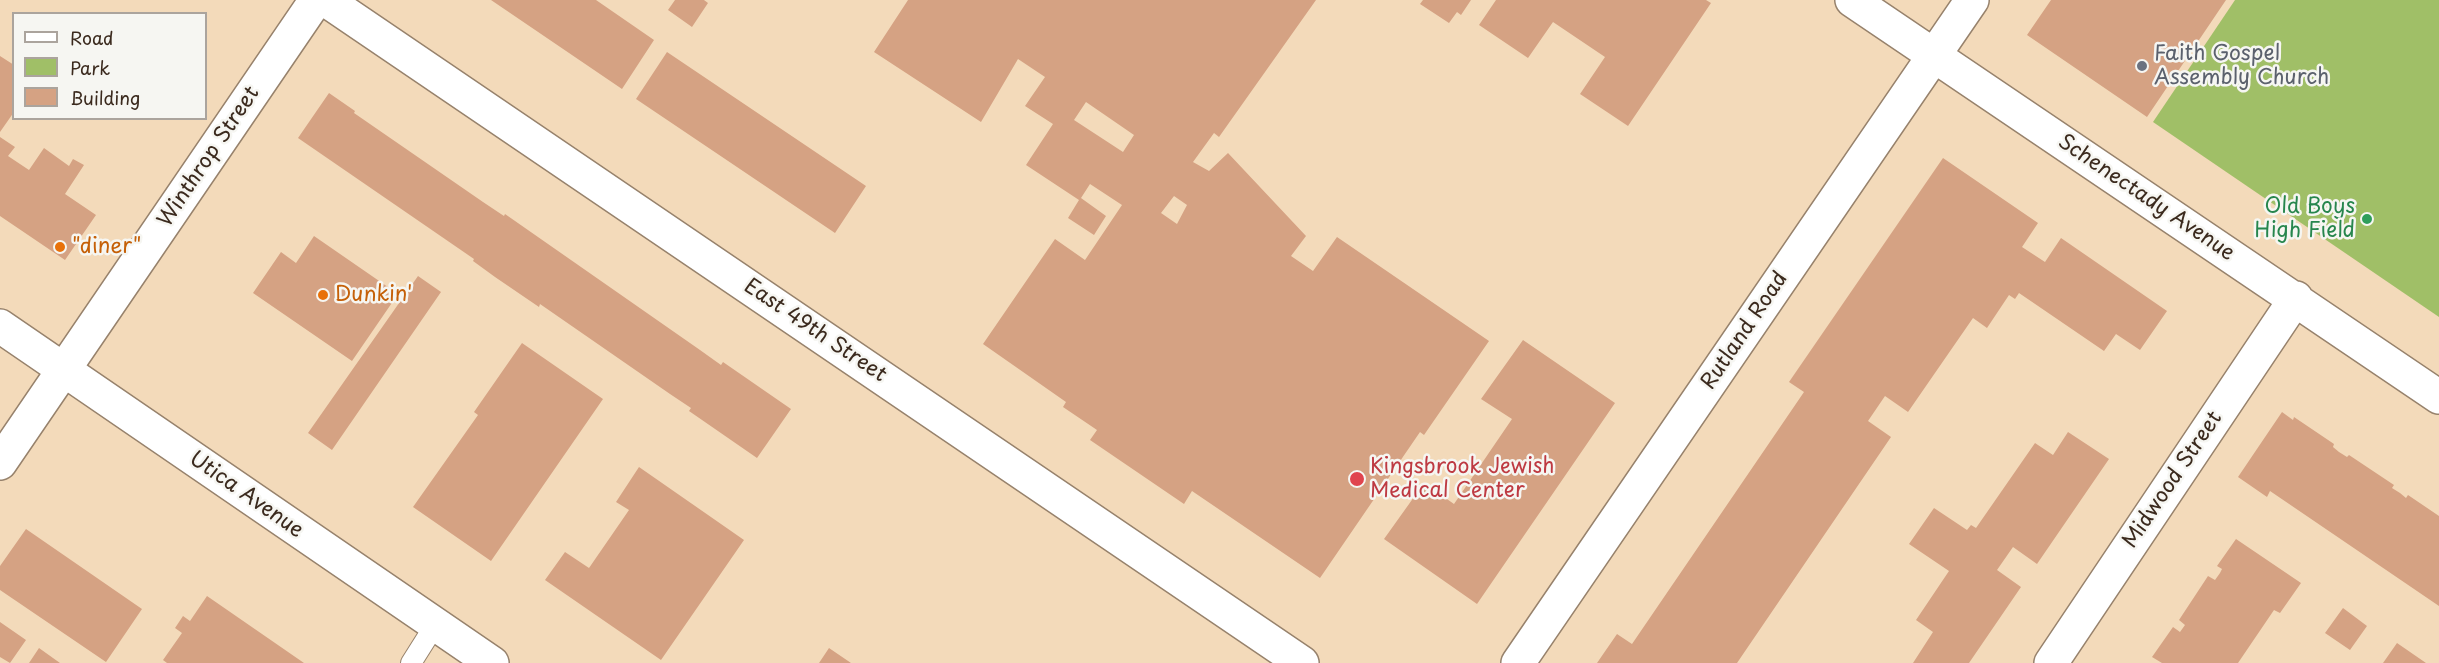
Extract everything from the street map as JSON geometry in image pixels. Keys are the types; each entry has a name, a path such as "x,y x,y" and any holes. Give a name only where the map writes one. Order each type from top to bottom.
{"street":[{"name":"Winthrop Street","path":"0,463 316,0"},
{"name":"East 49th Street","path":"326,0 1302,663"},
{"name":"Schenectady Avenue","path":"1852,0 2296,298 2439,397"},
{"name":"Rutland Road","path":"1518,663 1972,0"},
{"name":"Midwood Street","path":"2051,663 2296,298"},
{"name":"Utica Avenue","path":"0,326 492,663"}],"lane":[{"path":"411,663 435,626"}],"green space":[{"name":"Old Boys High Field","path":"2235,0 2439,0 2439,317 2153,122"}],"building":[{"path":"491,0 596,0 654,40 622,89"},
{"path":"675,0 704,0 708,3 692,27 668,10"},
{"path":"908,0 1316,0 1219,137 1214,133 1193,162 1209,171 1228,153 1306,236 1291,256 1313,271 1337,237 1489,341 1424,435 1420,432 1320,578 1192,491 1184,504 1090,440 1097,430 1063,407 1066,402 983,344 1055,239 1085,260 1122,205 1090,184 1081,198 1106,216 1094,235 1068,218 1079,200 1026,165 1053,124 1025,106 1045,77 1018,59 981,122 874,52","holes":["1086,102 1134,135 1123,152 1074,120","1174,196 1187,205 1177,224 1161,213"]},
{"path":"1423,0 1471,0 1461,15 1457,12 1449,23 1420,4"},
{"path":"1496,0 1706,0 1711,3 1628,126 1580,94 1605,57 1553,22 1528,58 1479,25"},
{"name":"Faith Gospel Assembly Church","path":"2051,0 2226,0 2147,117 2027,35"},
{"path":"667,52 866,186 835,233 636,99"},
{"path":"0,56 12,64 12,115 0,132"},
{"path":"329,93 355,111 354,113 483,202 504,216 505,214 721,365 723,362 791,409 757,458 689,411 691,408 540,304 539,307 495,277 473,261 474,259 298,138"},
{"path":"0,137 15,147 8,156 29,170 44,148 69,166 73,159 84,165 65,194 96,215 65,260 0,216"},
{"path":"1943,158 2038,223 2022,247 2045,262 2061,238 2167,311 2140,350 2116,334 2104,351 2019,293 2015,299 2009,295 1987,328 1973,318 1908,412 1885,396 1868,421 1891,437 1737,663 1597,663 1617,634 1632,644 1804,392 1789,382"},
{"path":"314,236 398,294 352,361 253,293 281,252 296,263"},
{"path":"418,276 441,292 332,450 308,433"},
{"path":"1523,340 1615,403 1477,604 1384,539 1424,483 1454,504 1512,419 1481,399"},
{"path":"522,343 603,399 491,561 413,507 478,415 474,412"},
{"path":"2282,412 2293,420 2294,417 2334,444 2333,447 2339,452 2347,457 2349,455 2394,485 2392,488 2406,498 2408,495 2439,516 2439,606 2270,491 2267,497 2238,477"},
{"path":"2068,432 2109,459 2037,564 2013,547 1997,570 2021,587 1969,663 1913,663 1933,632 1916,620 1949,571 1909,544 1934,508 1967,530 1971,525 1976,528 2035,443 2053,455"},
{"path":"639,467 744,540 661,660 545,580 565,552 589,568 629,510 616,502"},
{"path":"26,529 142,609 106,662 0,590 0,566"},
{"path":"2236,539 2301,583 2280,613 2274,610 2238,663 2162,663 2152,657 2173,627 2180,632 2185,625 2179,620 2208,576 2215,580 2220,573 2222,569 2217,566"},
{"path":"207,596 304,663 167,663 163,660 182,633 175,628 183,616 190,621"},
{"path":"2343,608 2367,626 2350,650 2325,633"},
{"path":"0,622 26,640 10,663 0,657"},
{"path":"2397,643 2426,663 2383,663"},
{"path":"39,648 60,663 29,663"},
{"path":"829,648 851,663 819,663"}],"place":[{"name":"Faith Gospel Assembly Church","path":"2142,66"},
{"name":"Old Boys High Field","path":"2367,219"},
{"name":"\"diner\"","path":"60,247"},
{"name":"Dunkin'","path":"323,295"},
{"name":"Kingsbrook Jewish Medical Center","path":"1357,479"}]}
